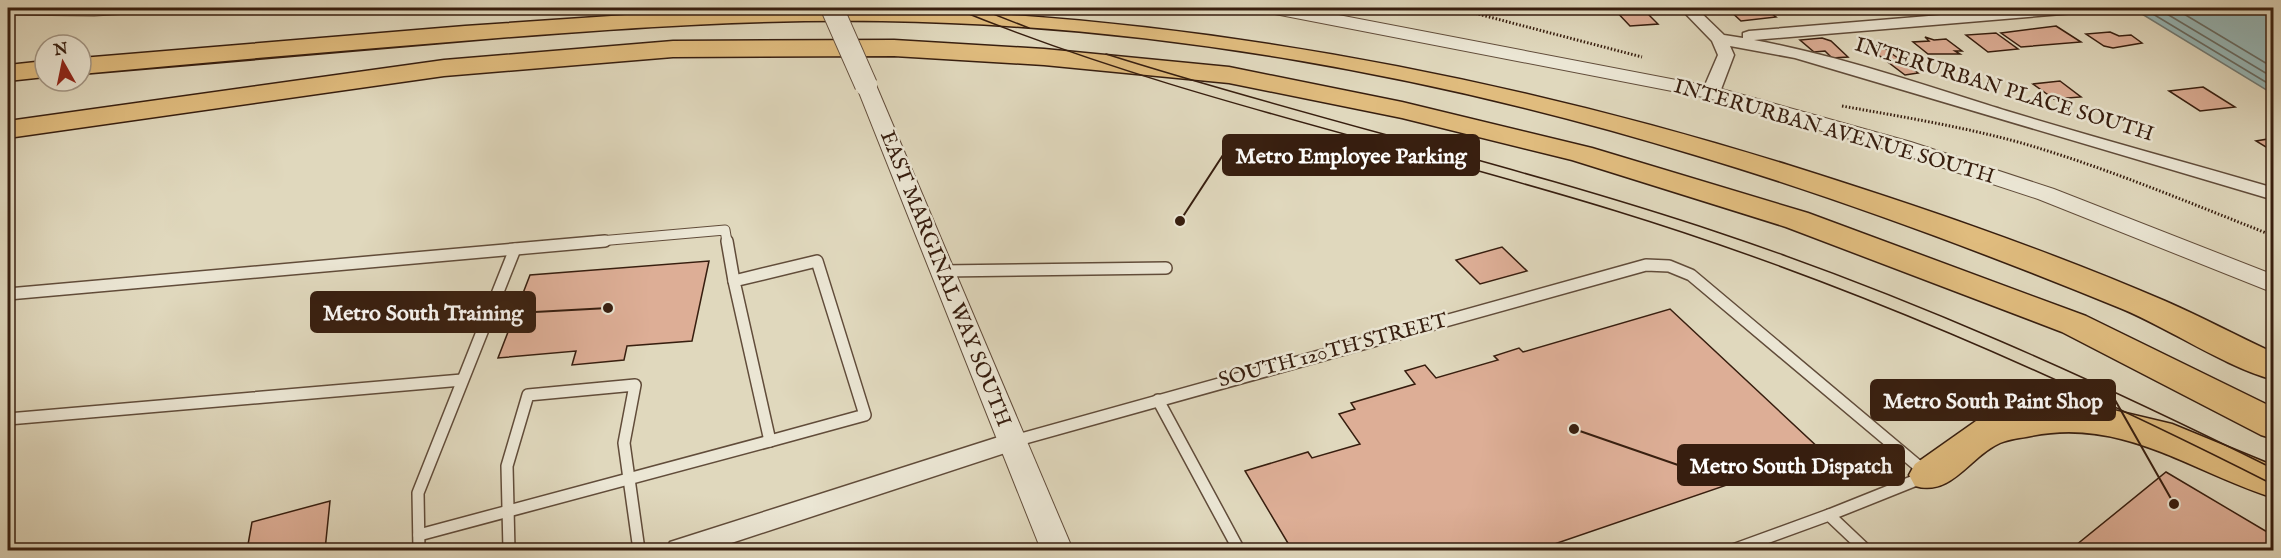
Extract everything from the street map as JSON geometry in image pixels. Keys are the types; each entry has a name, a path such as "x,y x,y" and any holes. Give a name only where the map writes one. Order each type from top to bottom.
{"highway":[{"path":"93,65 332,43 667,18 784,13 934,14 1051,22 1294,52 1509,96 1624,126 1770,170 1951,231 2145,306 2274,368"},
{"path":"93,51 332,43"},
{"path":"8,130 444,68 673,49 894,48 1044,57 1229,75 1402,110 1582,154 1797,220 2074,324 2274,425"},
{"path":"8,54 33,53"},
{"path":"8,73 33,70"},
{"path":"1929,475 1989,431 2044,420 2088,418 2159,434 2274,483"}],"street":[{"name":"EAST MARGINAL WAY SOUTH","path":"832,8 866,85 1057,550"},
{"name":"INTERURBAN AVENUE SOUTH","path":"1275,8 1711,92 1903,147 2046,194 2274,285"},
{"path":"1688,8 1719,39 1726,55 1711,92"},
{"path":"1906,8 1924,21"},
{"path":"1719,39 2074,8"},
{"name":"INTERURBAN PLACE SOUTH","path":"1719,39 1796,53 1875,74 2003,115 2274,194"},
{"name":"SOUTH 120TH STREET","path":"679,550 1011,442"}],"lane":[{"path":"8,10 93,11 147,8"},
{"path":"8,294 725,230 770,441"},
{"path":"419,550 418,493 515,249"},
{"path":"419,535 865,415 817,261 734,280"},
{"name":"SOUTH 120TH STREET","path":"1011,442 1646,265 1661,264 1678,268 1691,275 1929,475"},
{"path":"942,271 1166,268"},
{"path":"8,419 462,380"},
{"path":"508,550 507,466 528,395 635,385 624,443 639,550"},
{"path":"1158,400 1239,550"},
{"path":"1733,550 1929,475"},
{"path":"1829,515 1866,550"}],"path":[{"path":"1455,8 1646,58"},
{"path":"1835,105 1973,130 2026,145 2172,196 2274,236"}],"water":[{"path":"2132,8 2273,8 2273,94"}],"building":[{"path":"1613,8 1642,8 1658,24 1630,26"},
{"path":"1727,8 1764,8 1776,17 1741,21"},
{"path":"1832,8 1883,8 1886,10 1839,13"},
{"path":"2056,26 2081,42 2021,47 2001,33"},
{"path":"2110,32 2119,36 2131,35 2142,43 2113,48 2104,46 2086,34"},
{"path":"1996,33 2018,49 1988,52 1966,35"},
{"path":"1925,37 1934,40 1946,39 1962,51 1955,51 1960,54 1928,54 1913,42 1929,41"},
{"path":"1822,38 1831,41 1848,57 1832,58 1825,51 1814,52 1800,40"},
{"path":"1880,45 1918,73 1905,75 1868,47"},
{"path":"2060,81 2081,97 2054,99 2033,84"},
{"path":"2203,87 2235,107 2200,111 2169,91"},
{"path":"2274,138 2274,152 2256,141"},
{"path":"1502,247 1527,271 1480,284 1456,260"},
{"path":"709,261 692,341 627,346 624,360 572,365 576,351 498,358 530,275"},
{"path":"1670,309 1823,452 1537,550 1292,550 1245,471 1308,452 1312,458 1360,444 1339,414 1355,409 1351,403 1415,384 1405,371 1425,365 1436,378 1498,360 1494,356 1519,348 1523,352"},
{"path":"2166,472 2274,536 2274,550 2070,550"},
{"path":"330,501 325,550 247,550 252,522"}],"tram line":[{"path":"954,8 1035,39 1199,93 1533,186 1701,238 1785,268 2032,369 2274,485"},
{"path":"978,8 1029,28"},
{"path":"1106,54 1565,185 1789,257 1930,311 2069,371 2274,469"}],"place":[{"name":"Metro Employee Parking","path":"1180,221"},
{"name":"Metro South Training","path":"608,308"},
{"name":"Metro South Dispatch","path":"1574,429"},
{"name":"Metro South Paint Shop","path":"2174,504"}]}
